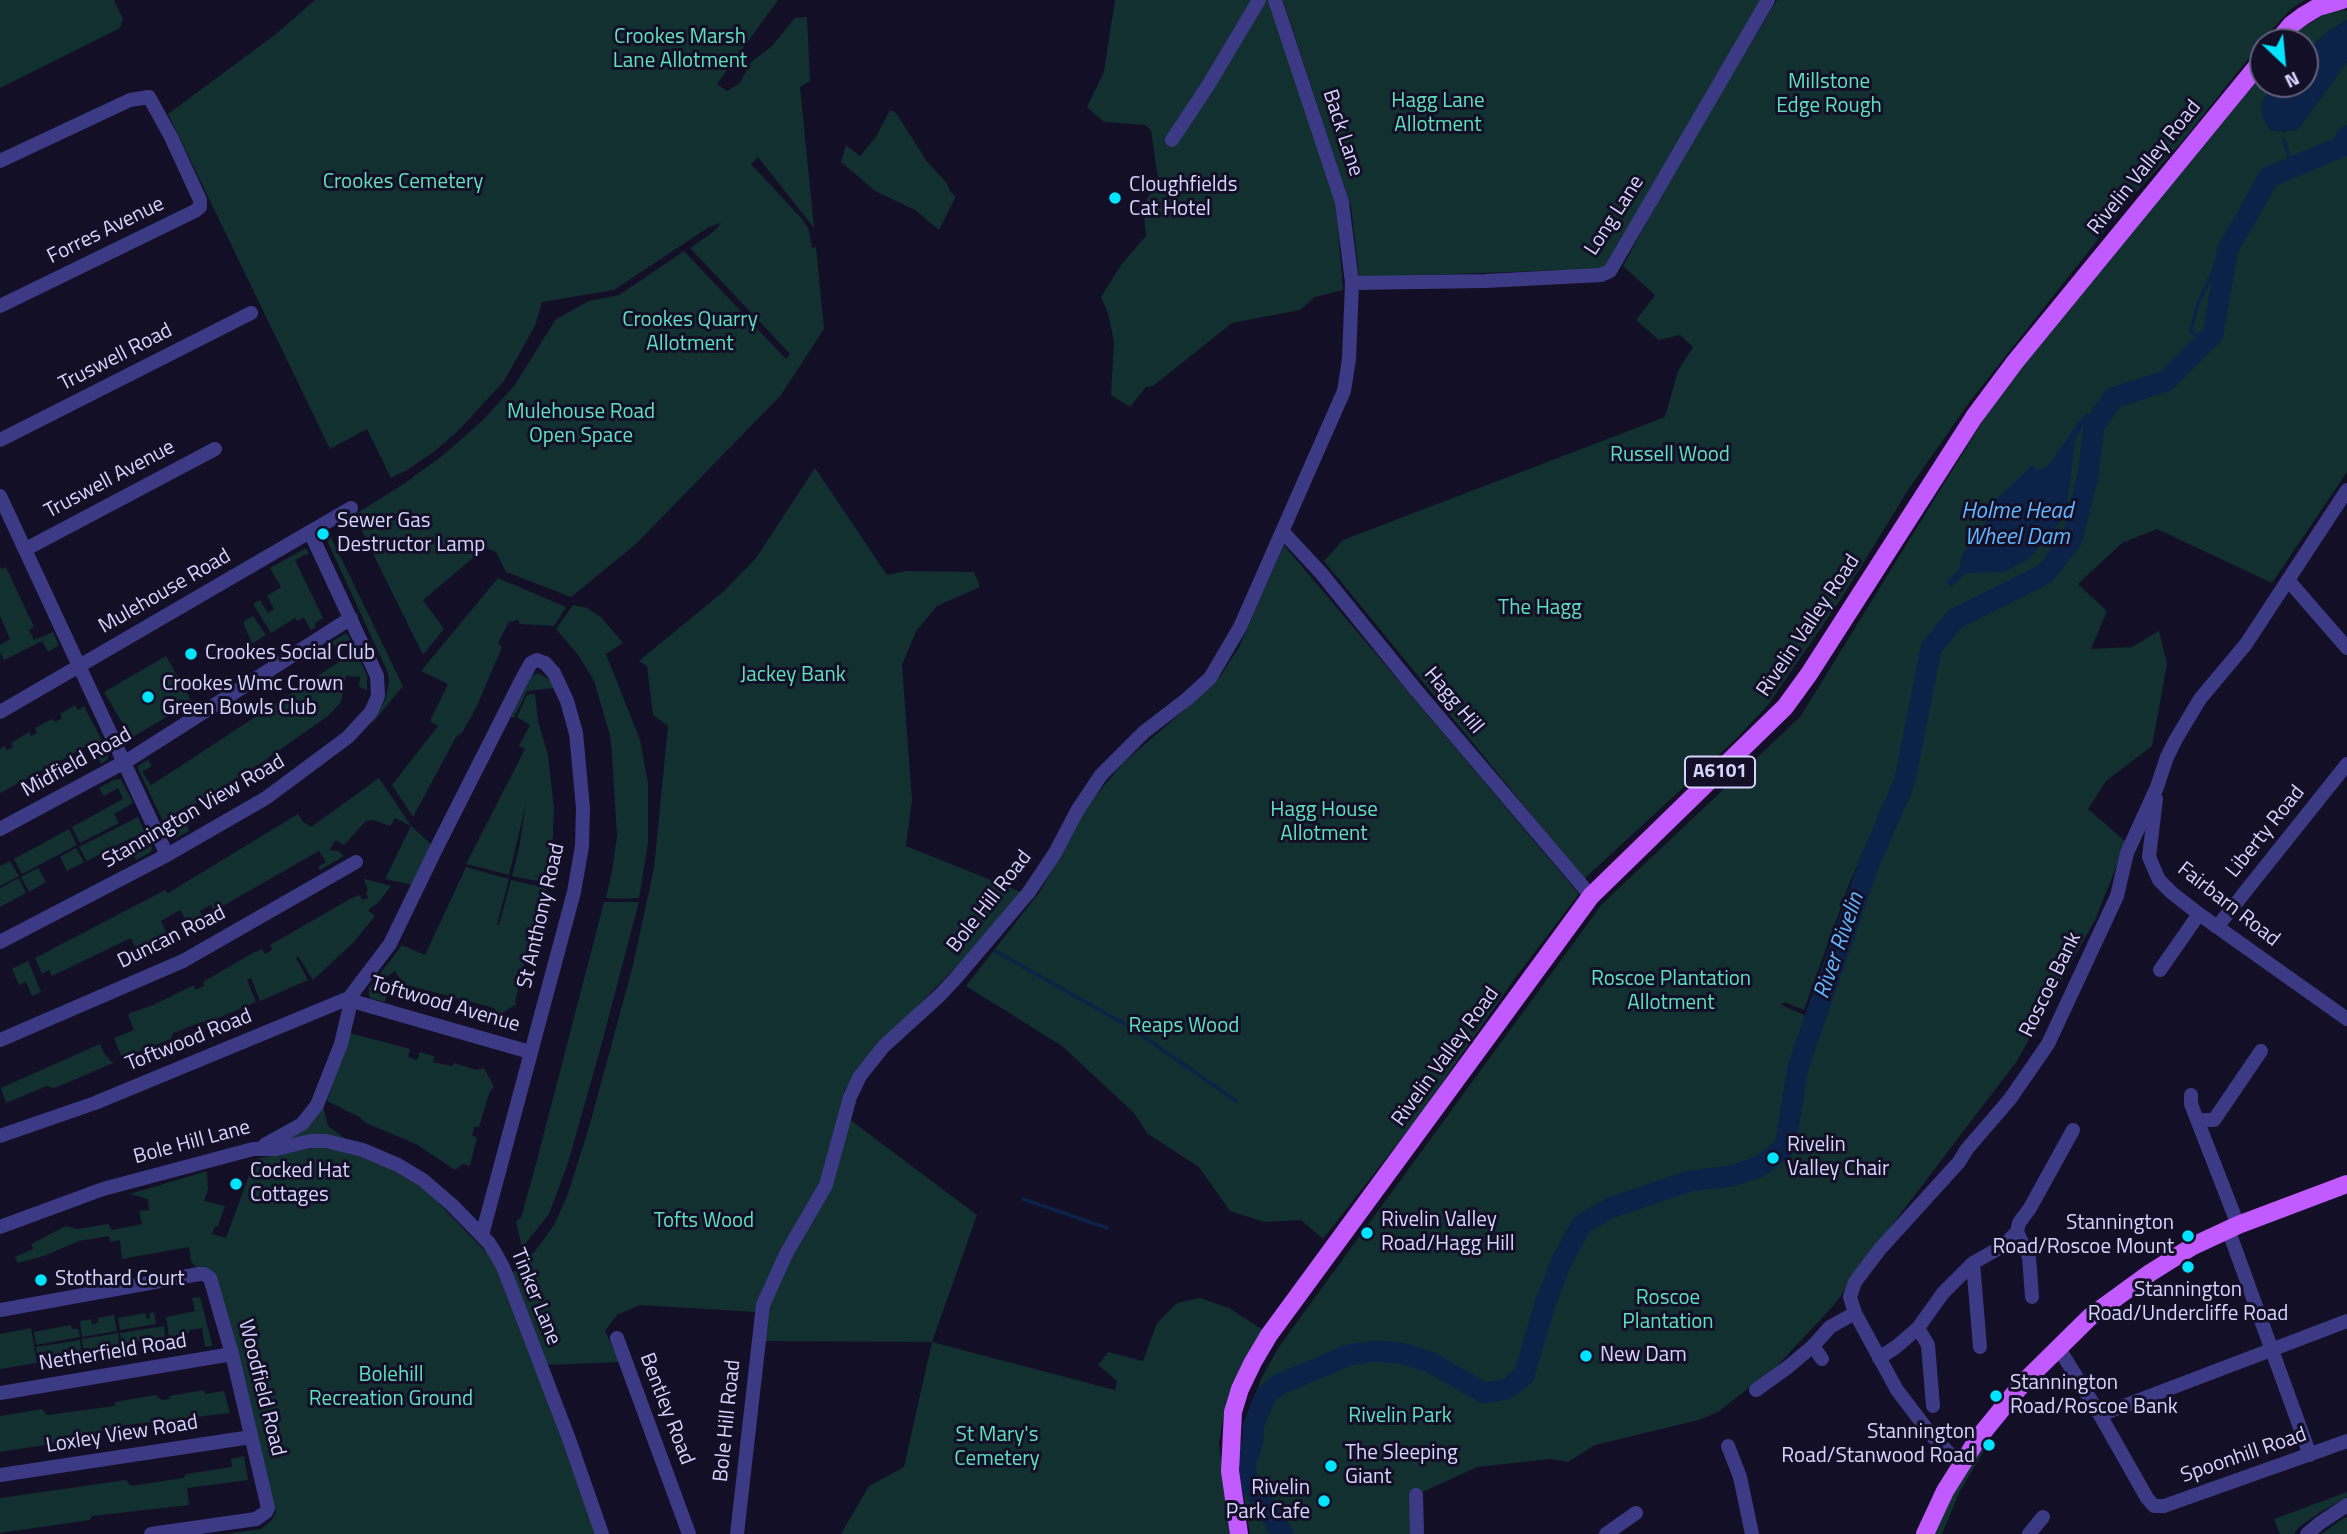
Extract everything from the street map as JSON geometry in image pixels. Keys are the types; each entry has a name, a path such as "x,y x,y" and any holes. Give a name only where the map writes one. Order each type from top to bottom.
{"main road":[{"path":"2288,28 2318,7 2342,0"},
{"name":"Rivelin Valley Road","path":"1239,1534 1230,1471 1233,1412 1240,1389 1269,1335 1591,896 1785,707 1974,417 2015,362 2249,76"},
{"path":"1925,1534 1945,1490 1962,1462 2005,1404 2091,1316 2193,1246 2233,1227 2347,1184"}],"street":[{"path":"1172,140 1259,0"},
{"name":"Back Lane","path":"1275,0 1342,202 1352,283"},
{"name":"Long Lane","path":"1352,283 1485,281 1601,275 1610,271 1768,0"},
{"name":"Forres Avenue","path":"0,161 130,100 149,97 157,108 200,200 200,206 195,211 0,306"},
{"name":"Bole Hill Road","path":"737,1534 763,1305 786,1254 826,1185 850,1097 860,1076 884,1046 940,995 1029,892 1101,775 1144,732 1210,678 1240,627 1344,391 1349,359 1352,283"},
{"name":"Truswell Road","path":"0,440 251,313"},
{"name":"Truswell Avenue","path":"26,549 215,449"},
{"name":"Roscoe Bank","path":"1855,1313 1850,1297 1855,1282 1880,1249 1950,1172 2010,1099 2048,1044 2117,896 2127,853 2157,787 2166,757 2200,699 2246,643 2347,490"},
{"path":"0,496 167,855"},
{"name":"Mulehouse Road","path":"0,712 351,508"},
{"name":"Hagg Hill","path":"1283,531 1591,896"},
{"name":"Stannington View Road","path":"0,942 167,855 286,785 348,737 371,712 378,696 379,681 310,533"},
{"path":"2288,580 2347,648"},
{"name":"Midfield Road","path":"0,829 123,763 351,618"},
{"name":"St Anthony Road","path":"378,962 390,944 531,663 537,660 545,663 554,673 567,701 576,733 583,808 582,846 574,892 482,1235"},
{"name":"Liberty Road","path":"2217,926 2347,764"},
{"name":"Fairbarn Road","path":"2157,787 2149,858 2159,880 2172,894 2199,914 2347,1018"},
{"name":"Duncan Road","path":"0,1040 183,961 356,862"},
{"path":"2160,970 2199,914"},
{"name":"Toftwood Road","path":"0,1136 95,1103 349,998 378,962"},
{"name":"Toftwood Avenue","path":"349,998 530,1052"},
{"name":"Bole Hill Lane","path":"0,1227 103,1189 253,1149 262,1149 266,1144 302,1124 317,1105 341,1044 349,998"},
{"path":"2197,1120 2214,1120 2261,1051"},
{"path":"2191,1095 2191,1104 2310,1455"},
{"path":"1879,1357 1896,1347 1918,1328 1943,1293 1973,1263 2003,1246 2017,1232 2019,1223 2073,1130"},
{"name":"Tinker Lane","path":"262,1149 284,1148 318,1141 338,1143 376,1155 423,1180 482,1235 504,1269 602,1534"},
{"path":"2017,1232 2029,1257 2032,1297"},
{"path":"1973,1263 1980,1347"},
{"name":"Woodfield Road","path":"0,1310 200,1274 207,1275 213,1284 232,1354 268,1508 266,1513 256,1519 151,1534"},
{"path":"1756,1390 1788,1367 1830,1328 1855,1313 1906,1404 1932,1436 1962,1462"},
{"path":"2058,1348 2100,1415 2347,1321"},
{"path":"1918,1328 1928,1345 1933,1406"},
{"name":"Bentley Road","path":"617,1338 689,1534"},
{"path":"1813,1346 1822,1359"},
{"name":"Netherfield Road","path":"0,1392 232,1354"},
{"name":"Spoonhill Road","path":"2100,1415 2154,1506 2164,1506 2347,1441"},
{"name":"Loxley View Road","path":"0,1475 251,1437"},
{"path":"1728,1446 1740,1476 1752,1534"},
{"path":"1416,1495 1417,1534"},
{"path":"2307,1534 2347,1505"},
{"path":"1606,1534 1636,1513"},
{"path":"2029,1534 2043,1517"}],"green space":[{"path":"0,0 114,0 123,19 120,28 0,88"},
{"path":"315,0 778,0 717,84 727,91 740,83 751,62 771,47 795,18 807,17 810,81 800,87 814,228 758,157 751,164 809,230 812,248 816,247 824,329 781,395 636,544 571,597 506,572 496,552 485,548 423,600 444,629 423,655 354,515 442,456 482,421 514,386 556,319 589,301 619,295 684,251 786,359 790,354 690,248 721,223 709,227 614,290 542,302 535,326 504,381 460,429 435,451 407,470 391,478 367,429 330,449 168,114 276,34"},
{"path":"1115,0 1269,0 1336,203 1343,290 1315,297 1300,310 1232,323 1153,386 1146,387 1130,407 1111,395 1114,342 1108,313 1101,297 1121,265 1146,236 1143,206 1158,179 1151,130 1145,125 1104,122 1087,107 1104,72"},
{"name":"Hagg Lane Allotment","path":"1283,0 1763,0 1609,265 1602,269 1359,277 1351,207"},
{"path":"1777,0 2305,0 2291,9 2274,28 2249,28 2249,58 2181,143 2130,199 1971,400 1910,487 1841,599 1768,705 1736,739 1584,879 1324,561 1343,540 1665,417 1678,371 1693,347 1680,335 1659,340 1636,320 1655,295 1623,266 1673,173"},
{"path":"2347,10 2347,20 2319,40 2319,28 2301,28 2330,11"},
{"path":"2347,62 2347,128 2338,145 2266,173 2225,243 2207,332 2167,374 2117,392 2108,398 2091,426 2084,474 2066,536 2038,570 1952,614 1932,637 1901,772 1875,839 1870,837 1850,882 1804,1010 1784,1002 1781,1005 1807,1016 1791,1067 1778,1149 1755,1165 1723,1173 1685,1177 1634,1191 1603,1204 1574,1225 1560,1249 1532,1315 1526,1350 1517,1371 1508,1379 1486,1383 1455,1370 1436,1357 1429,1359 1395,1348 1363,1345 1352,1350 1360,1361 1381,1357 1410,1363 1481,1398 1509,1393 1528,1376 1553,1295 1582,1232 1611,1212 1691,1186 1732,1182 1766,1169 1788,1152 1807,1061 1871,880 1911,794 1936,648 1958,621 2044,579 2076,540 2091,479 2096,428 2118,401 2168,386 2217,337 2232,250 2270,179 2342,151 2347,142 2347,472 2272,583 2157,529 2122,543 2078,584 2107,611 2091,649 2132,647 2159,631 2167,664 2152,746 2106,781 2088,809 2126,842 2096,918 2017,1061 1834,1305 1777,1366 1718,1412 1699,1420 1595,1445 1568,1462 1551,1459 1477,1467 1412,1497 1413,1534 1250,1534 1241,1480 1242,1443 1248,1412 1262,1377 1278,1348 1602,904 1800,717 1998,396 2249,89 2249,98 2270,98 2269,129 2282,132 2298,129"},
{"path":"890,110 896,113 928,163 956,196 939,230 915,210 875,191 841,162 846,145 860,156 876,137"},
{"path":"815,468 887,575 906,571 974,572 980,587 937,606 916,631 902,665 912,800 906,846 1021,892 975,948 882,1042 844,1091 837,1145 845,1116 977,1215 932,1342 758,1341 760,1320 755,1312 640,1305 617,1315 605,1331 620,1362 547,1365 512,1274 536,1250 554,1225 568,1194 633,965 654,868 668,726 653,715 647,666 639,661 724,591 756,558"},
{"path":"330,535 403,686 370,726 386,698 388,673 325,536"},
{"path":"1284,545 1579,894 1516,977 1416,1120 1323,1239 1301,1220 1265,1222 1230,1211 1199,1167 1148,1134 1134,1113 1062,1046 966,986 1041,890 1084,810 1123,763 1221,675 1239,647"},
{"path":"306,548 309,553 295,560 323,618 315,623 316,627 311,630 304,618 297,621 295,618 271,633 253,604 260,600 268,613 274,609 267,596 281,587 270,568"},
{"path":"0,567 6,567 34,627 29,630 34,640 53,632 59,645 48,652 42,641 4,660 0,645 10,639 0,616"},
{"path":"498,578 566,607 554,626 520,624 518,620 509,622 498,643 502,647 476,708 462,733 456,737 413,817 392,785 438,726 430,721 448,684 421,671"},
{"path":"573,605 587,608 601,617 623,643 606,654 640,740 648,783 648,843 639,898 606,898 617,836 610,735 594,681 579,656 556,629"},
{"path":"253,616 266,635 252,644 243,622"},
{"path":"344,634 348,635 367,675 367,690 359,687 360,677 346,676 341,702 328,716 261,763 194,805 186,806 171,816 178,829 187,824 189,831 175,839 170,836 138,769 139,765 148,760 152,766 142,772 151,785 170,773 351,654 344,642 335,647 332,642"},
{"name":"Crookes Wmc Crown Green Bowls Club","path":"166,656 192,702 131,738 104,692"},
{"path":"539,673 550,680 554,688 527,691 514,718 511,717 531,676"},
{"path":"535,694 538,721 548,755 554,809 552,856 546,883 512,876 526,804 509,875 466,864 525,749 519,746 530,725 517,717 527,695"},
{"path":"75,705 78,710 84,706 109,754 107,760 101,764 96,755 103,751 97,741 0,793 0,749 4,746 7,750 13,747 11,743 29,732 31,736 37,733 35,728 52,719 55,722 62,718 60,714"},
{"path":"379,778 411,826 395,818 390,826 373,820 366,821 344,845 336,840 329,850 338,851 344,856 320,870 318,867 326,862 319,851 214,911 211,905 200,911 203,918 189,925 180,910 161,921 168,936 137,950 131,938 52,976 49,970 42,974 35,958 165,890 168,893 298,814 303,822 311,827"},
{"path":"121,779 133,803 114,814 119,823 80,843 72,827 123,799 118,788 104,796 99,788"},
{"path":"138,817 152,846 151,852 136,860 132,851 139,847 133,837 87,861 79,847"},
{"path":"411,826 431,844 413,885 385,879"},
{"path":"69,829 77,845 22,874 14,859"},
{"path":"76,848 84,862 67,871 60,857"},
{"path":"10,861 19,876 0,886 0,866"},
{"path":"466,867 509,879 497,925 511,880 546,888 526,956 515,1003 517,1004 499,1015 494,1008 403,984 395,971 376,985 379,991 386,989 385,1002 372,999 369,996 369,988 402,945 425,955"},
{"path":"38,868 46,882 29,892 21,877"},
{"path":"19,878 26,893 0,907 0,888"},
{"path":"364,879 391,886 378,903 368,910 375,916 354,942 313,980 298,956 296,958 308,980 260,1001 251,978 247,980 256,1002 207,1023 202,1022 173,1033 171,1039 122,1058 114,1038 134,1030 128,1015 130,1013 190,987 194,986 196,990 204,986 203,982 251,954 262,949 265,954 272,950 270,945 350,899 360,895 362,900 368,898"},
{"path":"604,902 639,902 568,1163 549,1214 522,1248 516,1221 521,1218 537,1160"},
{"path":"28,961 41,992 32,996 26,982 19,985 12,969"},
{"path":"350,1033 410,1049 408,1057 417,1060 420,1052 434,1056 433,1062 452,1066 454,1063 477,1070 484,1068 494,1087 490,1091 479,1127 474,1127 472,1136 477,1137 470,1166 463,1164 455,1170 416,1144 366,1123 327,1101"},
{"path":"100,1044 113,1063 54,1088 47,1086 6,1103 1,1088"},
{"path":"323,1106 328,1126 347,1140 279,1143"},
{"name":"Bolehill Recreation Ground","path":"319,1147 352,1153 388,1167 425,1189 494,1260 597,1534 224,1534 261,1529 271,1521 276,1512 216,1281 205,1267 196,1267 191,1261 189,1247 122,1259 120,1240 110,1242 109,1236 79,1241 44,1256 18,1263 15,1257 33,1249 31,1244 66,1226 77,1229 108,1224 112,1230 142,1224 139,1211 149,1210 148,1199 130,1194 207,1171 208,1190 204,1201 225,1206 212,1234 226,1238 255,1159"},
{"path":"200,1297 212,1346 205,1347 202,1328 169,1337 166,1317 195,1311 192,1298"},
{"name":"St Mary's Cemetery","path":"1200,1298 1229,1308 1265,1331 1244,1364 1226,1402 1219,1443 1230,1534 841,1534 869,1486 904,1467 932,1342 1115,1390 1117,1381 1098,1365 1108,1352 1143,1361 1157,1323 1177,1303"},
{"path":"154,1312 156,1324 120,1330 118,1318 145,1313 147,1319 150,1318 149,1313"},
{"path":"114,1315 117,1331 82,1337 80,1321 91,1319 92,1324 98,1323 98,1318"},
{"path":"71,1325 72,1329 78,1329 80,1337 36,1345 34,1332"},
{"path":"164,1326 165,1337 122,1344 120,1333"},
{"path":"31,1328 37,1363 0,1369 0,1334"},
{"path":"118,1333 120,1347 90,1352 89,1348 83,1348 82,1339"},
{"path":"80,1340 81,1351 38,1358 36,1347"},
{"path":"204,1390 205,1394 224,1391 230,1413 118,1426 114,1431 69,1437 63,1442 0,1452 0,1416 42,1409 47,1415 115,1406 115,1402 155,1395 162,1400 170,1399 169,1396"},
{"path":"1983,1448 1985,1449 1960,1491 1942,1534 1932,1534 1940,1514"},
{"path":"244,1456 248,1480 187,1488 189,1505 92,1516 90,1520 0,1533 0,1498 126,1480 131,1486 183,1478 186,1474 232,1467 231,1459"},
{"path":"2347,1492 2347,1497 2319,1513 2299,1527 2294,1534 2280,1534 2274,1519"},
{"path":"2347,1517 2347,1534 2321,1534 2344,1518"}],"water":[{"path":"2347,20 2347,62 2298,129 2281,132 2269,129 2263,119 2261,103 2264,98 2319,98 2319,40"},
{"name":"Holme Head Wheel Dam","path":"2087,413 2089,415 2075,440 2066,515 2029,559 2005,572 1966,573 1951,587 1946,581 1959,570 1962,554 1983,530 1989,507 2032,465 2038,470 2048,466"}],"waterway":[{"name":"River Rivelin","path":"1283,1534 1245,1472 1247,1456 1253,1442 1253,1427 1266,1395 1278,1385 1349,1355 1374,1351 1401,1353 1430,1362 1484,1393 1507,1389 1524,1375 1545,1304 1561,1263 1582,1224 1610,1208 1689,1181 1731,1176 1759,1167 1785,1147 1798,1067 1870,861 1905,780 1931,648 1955,619 2045,574 2072,539 2088,475 2094,426 2113,398 2166,381 2213,334 2227,251 2269,177 2341,147 2347,136"},
{"path":"2284,140 2292,167"},
{"path":"2205,343 2191,331 2197,306 2222,251 2229,249"},
{"path":"995,951 1130,1027 1236,1101"},
{"path":"1023,1199 1107,1228"}],"place":[{"name":"Cloughfields Cat Hotel","path":"1115,198"},
{"name":"Sewer Gas Destructor Lamp","path":"323,534"},
{"name":"Crookes Social Club","path":"191,654"},
{"name":"Crookes Wmc Crown Green Bowls Club","path":"148,697"},
{"name":"Rivelin Valley Chair","path":"1773,1158"},
{"name":"Cocked Hat Cottages","path":"236,1184"},
{"name":"Rivelin Valley Road/Hagg Hill","path":"1367,1233"},
{"name":"Stannington Road/Roscoe Mount","path":"2188,1236"},
{"name":"Stannington Road/Undercliffe Road","path":"2188,1267"},
{"name":"Stothard Court","path":"41,1280"},
{"name":"New Dam","path":"1586,1356"},
{"name":"Stannington Road/Roscoe Bank","path":"1996,1396"},
{"name":"Stannington Road/Stanwood Road","path":"1989,1445"},
{"name":"The Sleeping Giant","path":"1331,1466"},
{"name":"Rivelin Park Cafe","path":"1324,1501"}],"park label":[{"name":"Crookes Marsh Lane Allotment","path":"680,50"},
{"name":"Millstone Edge Rough","path":"1829,95"},
{"name":"Crookes Cemetery","path":"403,183"},
{"name":"Crookes Quarry Allotment","path":"690,333"},
{"name":"Mulehouse Road Open Space","path":"581,425"},
{"name":"Russell Wood","path":"1670,456"},
{"name":"The Hagg","path":"1540,609"},
{"name":"Jackey Bank","path":"793,676"},
{"name":"Hagg House Allotment","path":"1324,823"},
{"name":"Roscoe Plantation Allotment","path":"1671,992"},
{"name":"Reaps Wood","path":"1184,1027"},
{"name":"Tofts Wood","path":"704,1222"},
{"name":"Roscoe Plantation","path":"1668,1311"},
{"name":"Rivelin Park","path":"1400,1417"}]}
